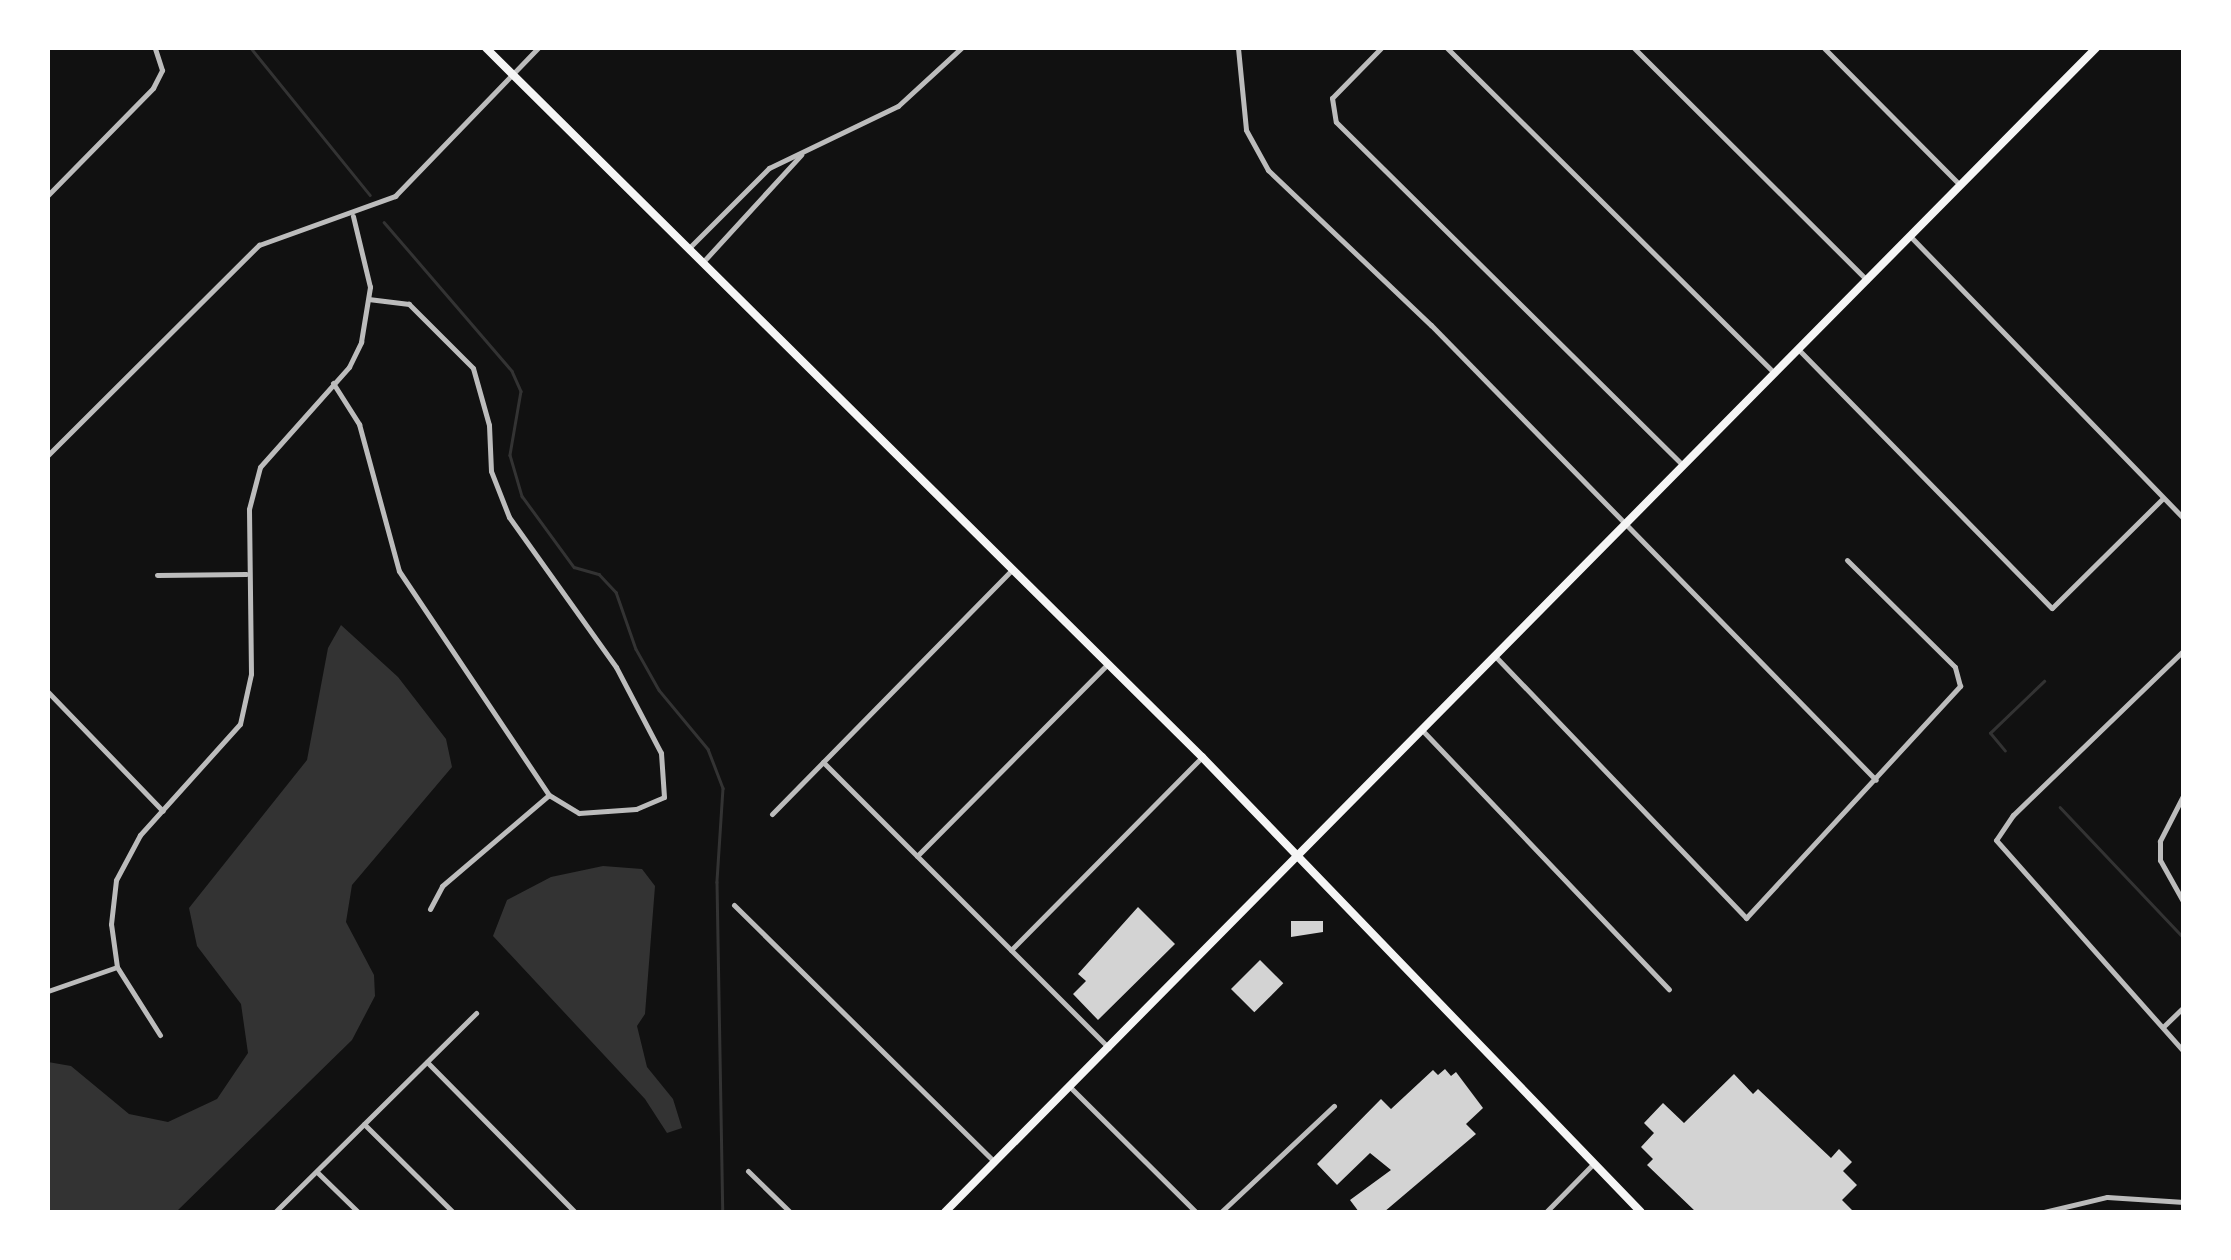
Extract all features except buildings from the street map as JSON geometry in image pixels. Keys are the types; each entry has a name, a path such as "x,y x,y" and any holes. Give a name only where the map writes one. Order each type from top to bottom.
{"main road":[{"path":"486,48 1202,757 1641,1212"},
{"path":"946,1212 2096,48"}],"street":[{"path":"48,195 153,88 162,63 155,48"},
{"path":"48,455 259,244 353,216 410,184 538,48"},
{"path":"688,248 769,168 906,101 961,48"},
{"path":"1238,48 1246,130 1268,170 1876,780"},
{"path":"1381,48 1331,103 1336,122 1684,466"},
{"path":"1448,48 1774,372"},
{"path":"1634,48 1867,280"},
{"path":"1824,48 1960,184"},
{"path":"702,262 803,152"},
{"path":"160,1036 117,968 111,924 116,880 140,835 240,724 250,674 246,574 249,509 260,467 333,383 361,342 370,299 367,258 353,216"},
{"path":"1910,236 2184,519"},
{"path":"333,383 359,424 399,570 549,795 566,810 604,812 664,796 661,753 600,639 509,517 491,471 490,425 473,368 410,304 370,299"},
{"path":"1798,349 2052,608 2163,498"},
{"path":"1495,656 1746,918 1957,696 1960,678 1847,560"},
{"path":"772,814 1012,570"},
{"path":"157,575 246,574"},
{"path":"2184,650 2013,815 1996,840 2000,852 2184,1052"},
{"path":"917,856 1107,664"},
{"path":"48,692 163,811"},
{"path":"1422,730 1670,990"},
{"path":"1011,950 1202,757"},
{"path":"822,762 1109,1048"},
{"path":"2184,794 2160,840 2160,860 2184,903"},
{"path":"430,909 442,886 549,795"},
{"path":"734,905 995,1162"},
{"path":"48,991 117,968"},
{"path":"2164,1026 2184,1007"},
{"path":"275,1212 476,1013"},
{"path":"427,1062 576,1212"},
{"path":"1070,1086 1196,1212"},
{"path":"1221,1212 1334,1106"},
{"path":"364,1124 453,1212"},
{"path":"1546,1212 1594,1163"},
{"path":"748,1171 790,1212"},
{"path":"316,1172 358,1212"},
{"path":"2044,1212 2107,1197 2184,1202"}],"shaded area":[{"path":"341,625 398,677 446,739 452,767 352,885 346,922 374,975 375,996 352,1040 176,1212 48,1212 48,1062 71,1066 129,1114 168,1122 217,1099 248,1053 241,1004 197,946 189,908 307,760 328,648"},
{"path":"603,866 642,869 655,886 645,1014 637,1026 647,1067 673,1099 682,1128 667,1133 645,1099 493,936 507,900 551,877"}],"waterway":[{"path":"251,48 370,195"},
{"path":"384,222 512,371 521,391 510,455 522,496 574,567 599,574 616,592 636,649 659,690 708,749 723,788 717,882 723,1212"},
{"path":"2005,751 1990,733 2044,681"},
{"path":"2060,807 2184,938"}]}
